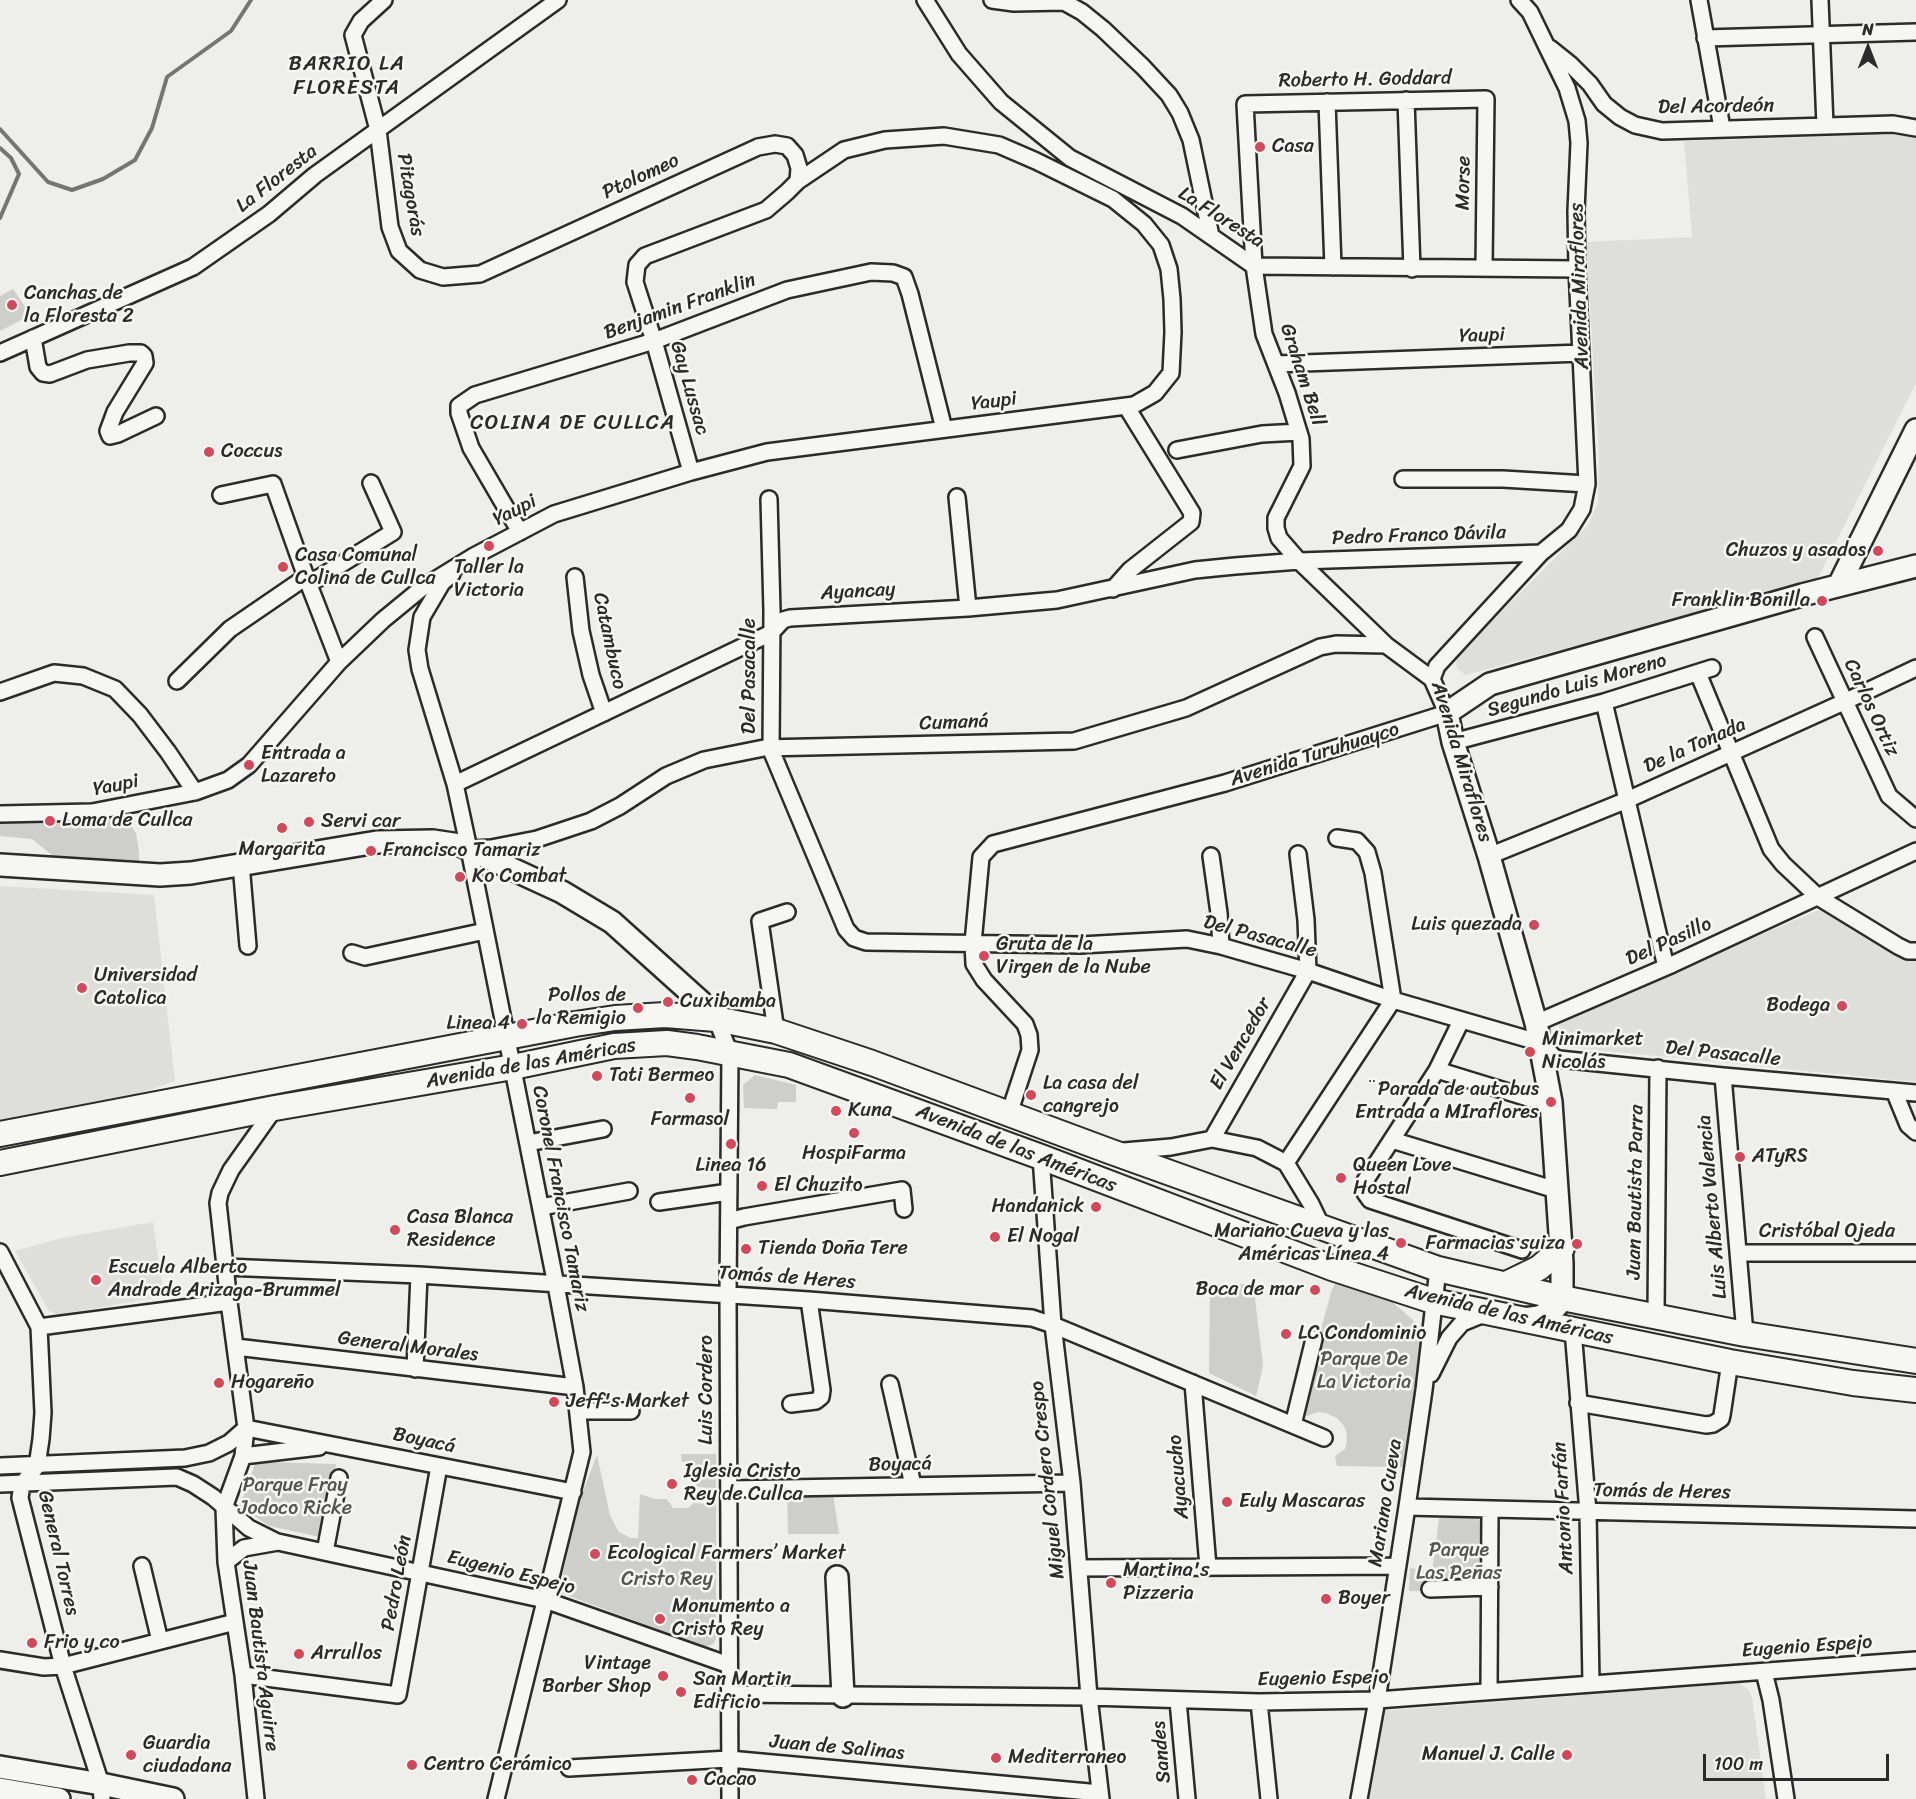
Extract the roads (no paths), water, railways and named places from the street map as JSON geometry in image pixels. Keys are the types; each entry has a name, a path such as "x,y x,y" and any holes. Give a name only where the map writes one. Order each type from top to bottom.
{"main road":[{"name":"Avenida de las Américas","path":"0,1134 507,1036 615,1018 665,1015 716,1019 776,1031 872,1063 1438,1269 1562,1298 1745,1334 1916,1361"},
{"name":"Avenida de las Américas","path":"0,1163 275,1108 513,1067 614,1046 667,1043 789,1065 1041,1157 1332,1268 1433,1301 1731,1362 1853,1383 1916,1390"},
{"path":"1506,1284 1539,1268 1562,1248"}],"street":[{"name":"Pitagorás","path":"384,0 361,21 353,35 378,129 390,227 399,251 420,270 443,277 480,274"},
{"name":"La Floresta","path":"0,353 193,267 269,214 315,175 558,0"},
{"name":"La Floresta","path":"925,0 959,54 1001,102 1070,158 1182,216 1254,266 1577,269"},
{"path":"992,0 1014,3 1064,2 1082,12 1103,29 1169,95 1180,113 1191,140 1211,236"},
{"name":"Avenida Miraflores","path":"1519,0 1530,12 1547,46 1567,88 1577,121 1579,143 1576,211 1577,269 1587,484 1582,510 1569,530 1541,554 1437,666 1432,678 1447,713 1453,742 1489,856 1538,1033 1551,1105 1562,1248 1562,1298"},
{"path":"1699,0 1722,129"},
{"path":"1820,0 1825,126"},
{"path":"1705,38 1916,32"},
{"name":"Del Acordeón","path":"1547,46 1590,84 1604,104 1635,125 1662,131 1893,124 1916,128"},
{"name":"Roberto H. Goddard","path":"1245,104 1486,99"},
{"name":"Morse","path":"1484,267 1486,99"},
{"path":"1406,100 1412,269"},
{"path":"1327,102 1333,267"},
{"name":"Graham Bell","path":"1245,104 1254,266 1264,334 1301,439 1302,466 1276,518 1276,528 1279,538 1299,561 1386,645"},
{"path":"798,181 844,150 885,140 944,136 999,145 1113,200 1144,224 1161,245 1169,269 1173,332 1171,373 1155,393 1130,405 1192,513 1191,522 1130,570 1113,589"},
{"name":"Ptolomeo","path":"480,274 758,147 775,144 787,146 795,155 798,181"},
{"path":"1064,175 1070,158"},
{"name":"Gay Lussac","path":"691,472 635,282 637,265 645,256 766,210 798,181"},
{"name":"Benjamin Franklin","path":"520,532 471,448 459,413 459,406 475,395 654,341 787,290 871,272 892,273 903,277 910,294 944,429"},
{"path":"33,338 38,367 43,373 50,374 87,360 141,353 145,363 115,412 108,431 110,436 118,434 156,416"},
{"name":"Yaupi","path":"1276,364 1581,353"},
{"name":"Yaupi","path":"0,814 92,812 195,792 228,780 249,765 339,662 383,620 422,588 474,556 554,514 691,472 766,452 1130,405"},
{"path":"1839,585 1916,430"},
{"path":"1178,450 1262,434 1299,432"},
{"path":"1403,479 1503,479 1587,484"},
{"path":"177,681 230,629 307,581 393,532 371,483"},
{"path":"221,495 273,484 307,581 339,662"},
{"path":"957,497 968,608"},
{"name":"Del Pasacalle","path":"769,499 771,750 846,930 854,938 866,942 1081,945 1187,939 1221,946 1308,971 1461,1021 1538,1033 1554,1057 1559,1059 1916,1093"},
{"name":"Pedro Franco Dávila","path":"1299,561 1541,554"},
{"name":"Coronel Francisco Tamariz","path":"474,556 442,583 422,617 417,650 420,669 455,784 469,849 556,1285 579,1411 582,1452 496,1799"},
{"name":"Ayancay","path":"455,784 771,633 783,620 798,616 968,608 1057,600 1195,570 1299,561"},
{"name":"Avenida Turuhuayco","path":"1008,1114 1030,1050 1029,1035 1025,1024 984,981 974,964 973,943 981,857 993,844 1225,783 1447,713 1490,684 1839,585 1916,566"},
{"name":"Catambuco","path":"575,577 581,631 591,675 604,713"},
{"name":"Carlos Ortiz","path":"1815,637 1889,796 1916,819"},
{"name":"Cumaná","path":"469,849 491,848 537,839 591,820 620,806 666,776 704,760 764,748 771,750 1074,741 1186,708 1320,647 1353,643 1386,645"},
{"path":"1386,645 1432,678"},
{"name":"De la Tonada","path":"1489,856 1627,800 1916,668"},
{"name":"Segundo Luis Moreno","path":"1453,742 1604,702 1705,670 1730,753"},
{"path":"0,692 54,673 83,676 115,689 140,715 195,792"},
{"path":"1604,702 1666,967"},
{"path":"1730,753 1771,849 1783,864 1818,897 1898,946 1908,951 1916,951"},
{"path":"1286,1163 1393,1000 1373,873 1367,852 1357,841 1337,838"},
{"path":"0,865 160,875 191,873 377,842 433,841 460,845 562,892 612,922 701,1002 716,1019"},
{"name":"Del Pasillo","path":"1538,1033 1666,967 1916,851"},
{"path":"1298,854 1305,908 1308,971"},
{"path":"1211,856 1221,946"},
{"path":"241,864 248,946"},
{"path":"776,1031 760,921 787,912"},
{"path":"352,953 365,957 485,931"},
{"name":"El Vencedor","path":"1212,1139 1308,971"},
{"name":"Luis Cordero","path":"716,1019 730,1053 728,1295 730,1799"},
{"path":"1461,1021 1437,1070 1365,1181 1365,1193 1370,1200 1521,1250"},
{"name":"Juan Bautista Parra","path":"1656,1316 1658,1068"},
{"path":"1437,1070 1551,1105"},
{"name":"Luis Alberto Valencia","path":"1723,1076 1745,1334"},
{"path":"1894,1091 1908,1125 1916,1132"},
{"name":"Juan Bautista Aguirre","path":"256,1799 243,1675 226,1562 224,1508 243,1456 246,1428 218,1215 220,1193 231,1170 275,1108"},
{"path":"528,1143 603,1129"},
{"path":"1109,1151 1162,1148 1212,1139 1232,1141 1257,1148 1286,1163 1323,1229"},
{"path":"1392,1140 1556,1190"},
{"name":"Miguel Cordero Crespo","path":"1041,1157 1053,1325 1072,1483 1089,1698 1101,1796"},
{"path":"729,1221 902,1190 904,1209"},
{"path":"541,1207 628,1191"},
{"path":"659,1202 729,1192"},
{"name":"General Torres","path":"0,1252 39,1327 43,1413 37,1466 22,1484 20,1498 63,1666 102,1791"},
{"name":"Cristóbal Ojeda","path":"1738,1253 1916,1253"},
{"name":"Tomás de Heres","path":"225,1267 419,1275 809,1300 1032,1318 1324,1438"},
{"name":"Mariano Cueva","path":"1359,1799 1407,1507 1438,1269"},
{"path":"415,1369 419,1275"},
{"path":"1522,1320 1539,1317 1549,1312 1562,1298"},
{"path":"791,1404 816,1401 821,1397 822,1390 809,1300"},
{"path":"39,1327 229,1302"},
{"name":"Mariano Cueva","path":"1424,1390 1449,1338 1469,1318 1489,1312"},
{"name":"Antonio Farfán","path":"1573,1330 1588,1512 1591,1683"},
{"path":"1293,1425 1314,1339"},
{"name":"General Morales","path":"236,1347 575,1387"},
{"path":"1578,1403 1706,1425 1713,1424 1722,1415 1731,1362"},
{"name":"Ayacucho","path":"1193,1383 1208,1567"},
{"path":"890,1384 914,1485"},
{"path":"579,1411 631,1411"},
{"path":"0,1466 185,1458 209,1453 229,1443 246,1428"},
{"name":"Boyacá","path":"246,1428 573,1492"},
{"name":"Boyacá","path":"243,1456 337,1445"},
{"name":"Pedro León","path":"243,1675 398,1695 439,1466"},
{"name":"Eugenio Espejo","path":"0,1484 177,1478 193,1484 213,1497 249,1528 278,1542 545,1600 729,1665"},
{"path":"325,1552 339,1478"},
{"name":"Boyacá","path":"729,1489 1072,1483"},
{"name":"Tomás de Heres","path":"1407,1507 1916,1519"},
{"path":"1489,1690 1490,1510"},
{"name":"Eugenio Espejo","path":"226,1562 244,1548 278,1542"},
{"path":"141,1566 160,1641"},
{"path":"1079,1568 1398,1566"},
{"path":"837,1576 843,1696"},
{"path":"1430,1588 1490,1587"},
{"path":"0,1660 44,1667 63,1666 235,1622"},
{"name":"Eugenio Espejo","path":"729,1694 1259,1702 1377,1700 1916,1660"},
{"path":"1764,1672 1771,1700 1786,1799"},
{"name":"Sandes","path":"1178,1701 1187,1799"},
{"path":"1259,1702 1269,1799"},
{"name":"Juan de Salinas","path":"569,1768 729,1759 1101,1796"},
{"path":"0,1767 102,1791 173,1799"},
{"path":"0,1789 59,1799"}],"waterway":[{"path":"0,129 48,182 72,190 103,179 135,160 152,128 167,77 231,31 251,0"},
{"path":"0,148 11,158 19,174 0,218"}],"place":[{"name":"Casa","path":"1260,147"},
{"name":"Canchas de la Floresta 2","path":"12,305"},
{"name":"Coccus","path":"209,452"},
{"name":"Taller la Victoria","path":"489,546"},
{"name":"Chuzos y asados","path":"1878,551"},
{"name":"Casa Comunal Colina de Cullca","path":"283,567"},
{"name":"Franklin Bonilla","path":"1822,601"},
{"name":"Entrada a Lazareto","path":"249,765"},
{"name":"Loma de Cullca","path":"50,821"},
{"name":"Servi car","path":"309,822"},
{"name":"Margarita","path":"282,828"},
{"name":"Francisco Tamariz","path":"371,851"},
{"name":"Ko Combat","path":"460,877"},
{"name":"Luis quezada","path":"1534,925"},
{"name":"Gruta de la Virgen de la Nube","path":"984,956"},
{"name":"Universidad Catolica","path":"82,988"},
{"name":"Cuxibamba","path":"668,1002"},
{"name":"Bodega","path":"1842,1006"},
{"name":"Pollos de la Remigio","path":"638,1008"},
{"name":"Linea 4","path":"522,1024"},
{"name":"Minimarket Nicolás","path":"1530,1052"},
{"name":"Tati Bermeo","path":"597,1076"},
{"name":"La casa del cangrejo","path":"1031,1095"},
{"name":"Farmasol","path":"690,1098"},
{"name":"¨Parada de autobus Entrada a MIraflores","path":"1551,1102"},
{"name":"Kuna","path":"836,1111"},
{"name":"HospiFarma","path":"854,1133"},
{"name":"Linea 16","path":"731,1144"},
{"name":"ATyRS","path":"1740,1157"},
{"name":"Queen Love Hostal","path":"1341,1178"},
{"name":"El Chuzito","path":"762,1186"},
{"name":"Handanick","path":"1096,1207"},
{"name":"Casa Blanca Residence","path":"395,1230"},
{"name":"El Nogal","path":"995,1237"},
{"name":"Mariano Cueva y las Américas Línea 4","path":"1401,1243"},
{"name":"Farmacias suiza","path":"1577,1244"},
{"name":"Tienda Doña Tere","path":"746,1249"},
{"name":"Escuela Alberto Andrade Arizaga-Brummel","path":"96,1280"},
{"name":"Boca de mar","path":"1315,1290"},
{"name":"LC Condominio","path":"1286,1334"},
{"name":"Hogareño","path":"219,1383"},
{"name":"Jeff's Market","path":"554,1402"},
{"name":"Iglesia Cristo Rey de Cullca","path":"672,1484"},
{"name":"Euly Mascaras","path":"1227,1502"},
{"name":"Ecological Farmers’ Market","path":"595,1554"},
{"name":"Martina's Pizzeria","path":"1111,1583"},
{"name":"Boyer","path":"1326,1599"},
{"name":"Monumento a Cristo Rey","path":"660,1619"},
{"name":"Frio y co","path":"32,1643"},
{"name":"Arrullos","path":"299,1654"},
{"name":"Vintage Barber Shop","path":"663,1676"},
{"name":"San Martin Edificio","path":"681,1692"},
{"name":"Guardia ciudadana","path":"131,1755"},
{"name":"Manuel J. Calle","path":"1567,1755"},
{"name":"Mediterraneo","path":"996,1758"},
{"name":"Centro Cerámico","path":"412,1765"},
{"name":"Cacao","path":"692,1780"}],"district":[{"name":"BARRIO LA FLORESTA","path":"347,77"},
{"name":"COLINA DE CULLCA","path":"573,424"}],"park label":[{"name":"Parque De La Victoria","path":"1364,1372"},
{"name":"Parque Fray Jodoco Ricke","path":"295,1498"},
{"name":"Parque Las Peñas","path":"1459,1562"},
{"name":"Cristo Rey","path":"667,1580"}]}
